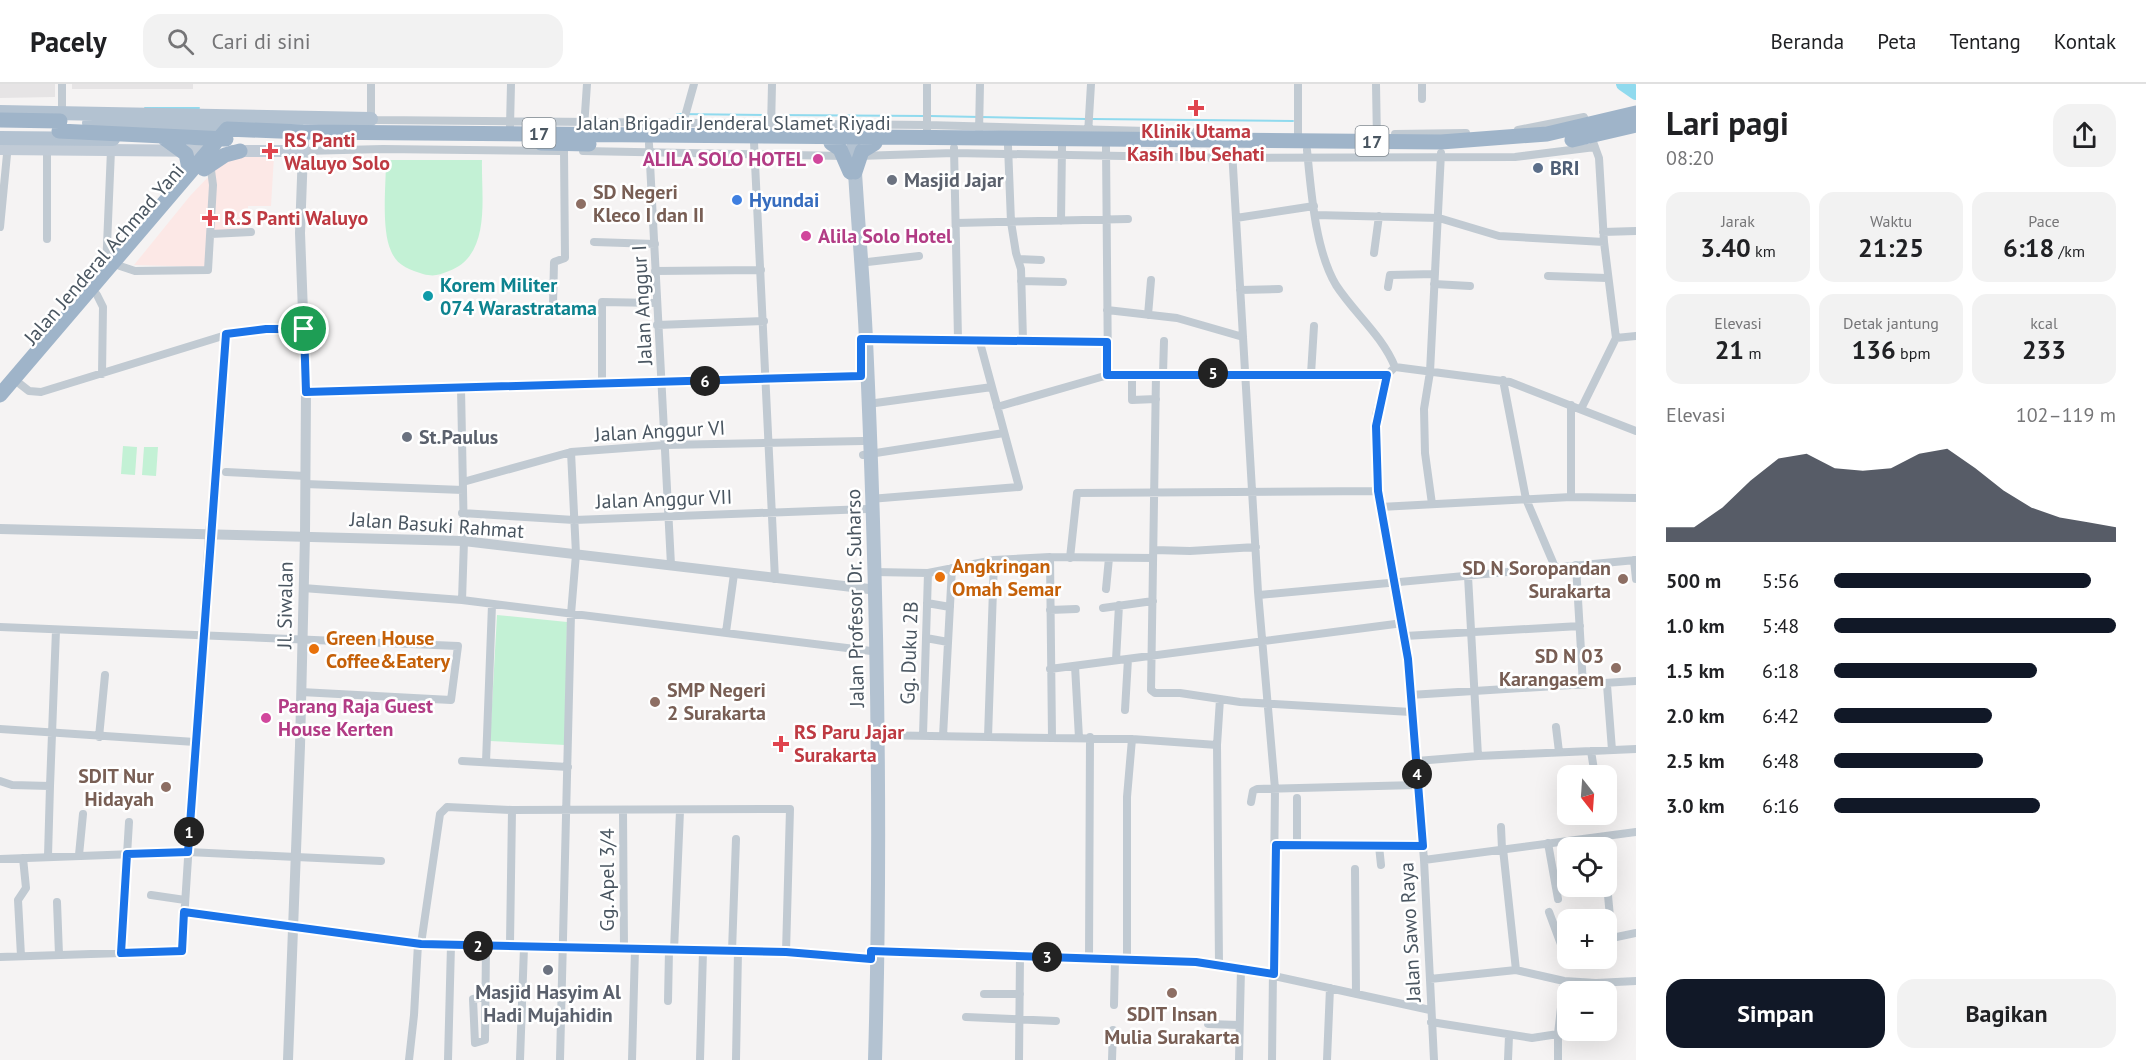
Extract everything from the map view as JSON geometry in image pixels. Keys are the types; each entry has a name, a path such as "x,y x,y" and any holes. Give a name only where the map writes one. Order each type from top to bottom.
{"highway":[{"name":"17","path":"1592,136 1636,113"},
{"name":"Jalan Brigadir Jenderal Slamet Riyadi","path":"221,148 371,117 510,119 584,125 648,143 682,130 755,148 831,143 851,153 875,143 954,149 1061,151 1106,147"},
{"path":"0,120 60,122 124,136 161,137 221,148"},
{"name":"Jalan Brigadir Jenderal Slamet Riyadi","path":"221,148 648,143 682,130 771,122 851,153 927,123 979,123 1088,131 1106,147"},
{"name":"17","path":"1413,146 1461,142 1529,146 1592,136 1636,125"},
{"name":"17","path":"1106,147 1165,135 1199,136 1236,146 1318,144 1378,138 1441,153 1461,142"},
{"path":"161,137 183,151 189,168 181,183"},
{"name":"17","path":"1106,147 1184,153 1274,138 1318,144"},
{"name":"Jalan Jenderal Achmad Yani","path":"0,394 113,267 181,183 221,148"},
{"name":"Jalan Jenderal Achmad Yani","path":"147,227 221,148"},
{"name":"Jalan Jenderal Achmad Yani","path":"0,406 24,387 97,295 113,267"}],"main road":[{"path":"0,112 221,148"},
{"path":"3,141 60,122 371,117"},
{"path":"3,141 95,140 124,136"},
{"path":"3,141 47,149 183,151 221,148"},
{"name":"Jalan Profesor Dr. Suharso","path":"851,153 868,404 865,450"},
{"name":"Jalan Profesor Dr. Suharso","path":"863,339 861,376 872,589 875,734 875,1060"},
{"name":"Jalan Profesor Dr. Suharso","path":"872,589 871,651 875,734"},
{"name":"Jalan Profesor Dr. Suharso","path":"870,1060 874,955"}],"street":[{"path":"60,122 62,84"},
{"path":"371,84 371,117"},
{"path":"510,119 511,84"},
{"path":"584,125 587,84"},
{"path":"682,130 694,84"},
{"path":"772,84 771,122 927,123 927,84"},
{"path":"979,123 980,84"},
{"path":"1091,84 1091,117 1088,131 1165,135"},
{"path":"1298,84 1298,121 1318,144 1314,210 1335,284 1374,333 1395,367"},
{"path":"1376,84 1378,138"},
{"path":"1422,84 1422,99"},
{"path":"1581,408 1616,338 1607,278 1599,163 1592,136"},
{"path":"0,228 3,141"},
{"path":"303,146 564,151 648,143"},
{"name":"Jalan Anggur I","path":"648,143 655,244 657,325 663,383 671,565"},
{"name":"Jl. Siwalan","path":"288,1060 305,535 306,392 300,218 303,146"},
{"path":"1236,146 1236,218 1244,373 1275,789 1272,1060"},
{"path":"1106,147 1107,375"},
{"path":"111,150 113,267 135,271 208,270 221,148"},
{"path":"775,579 755,148 851,153 954,149 958,339"},
{"path":"46,239 47,149"},
{"path":"1008,150 1011,222 1021,281 1023,340"},
{"path":"564,151 565,258 554,262 553,305 566,310"},
{"path":"1061,151 1061,221"},
{"path":"1432,504 1424,432 1430,372 1441,153"},
{"path":"1236,218 1314,210 1379,216 1439,218 1499,236 1604,242"},
{"path":"1374,253 1379,216"},
{"path":"276,218 300,218"},
{"path":"956,223 1128,219"},
{"path":"1603,232 1636,231"},
{"path":"211,234 251,232"},
{"path":"594,242 655,244"},
{"path":"858,263 919,256"},
{"path":"1018,259 1041,260"},
{"path":"655,271 761,270"},
{"path":"1388,287 1390,275 1435,274"},
{"path":"1548,276 1607,278"},
{"path":"1148,315 1151,280"},
{"path":"1021,281 1063,282"},
{"path":"1434,284 1470,286"},
{"path":"1240,290 1279,289"},
{"path":"97,295 103,307 102,374"},
{"path":"602,385 602,302 656,303"},
{"path":"1107,310 1177,318 1243,337"},
{"path":"657,325 764,321"},
{"path":"1311,374 1314,326"},
{"path":"24,387 41,392 226,334 266,329 304,329"},
{"path":"0,957 182,951 209,534 221,429 226,334"},
{"path":"1616,338 1636,336"},
{"path":"863,339 1107,342"},
{"path":"979,339 1004,433"},
{"path":"1164,341 1156,399 1153,692 1197,694 1268,704 1411,712"},
{"path":"1395,367 1503,380 1636,431"},
{"path":"997,407 1107,375 1244,373 1387,375 1395,367"},
{"path":"1132,375 1132,400 1156,399"},
{"name":"Jalan Sawo Raya","path":"1387,375 1376,426 1378,491 1405,636 1424,860 1434,1060"},
{"path":"306,392 861,376"},
{"path":"1503,380 1526,499 1555,567"},
{"path":"868,404 992,387"},
{"path":"460,388 464,541 462,600"},
{"path":"1570,497 1571,405"},
{"name":"Jalan Anggur VI","path":"226,472 305,480 463,486 572,452 666,446 770,444 865,450 1004,433"},
{"name":"Jalan Anggur VII","path":"462,513 574,520 773,512 1016,488 1019,484 1004,433"},
{"path":"560,1060 571,614 576,554 572,452"},
{"path":"1070,558 1077,493 1378,491"},
{"path":"1380,507 1570,497 1636,498"},
{"name":"Jalan Basuki Rahmat","path":"0,529 305,535 464,541 872,589"},
{"path":"871,572 928,573 994,560 1109,558 1256,547"},
{"path":"1050,558 1052,738"},
{"path":"1106,590 1109,558"},
{"path":"988,737 994,560"},
{"path":"1259,595 1635,560 1636,579"},
{"path":"1576,565 1583,685"},
{"path":"943,736 952,568"},
{"name":"Gg. Duku 2B","path":"923,735 928,573"},
{"path":"726,632 734,574"},
{"path":"1468,576 1478,756"},
{"path":"303,588 462,600 871,651"},
{"path":"1103,608 1153,601"},
{"path":"927,603 950,607"},
{"path":"486,762 492,605"},
{"path":"1116,660 1119,605"},
{"path":"1050,610 1077,609"},
{"path":"1050,669 1403,623"},
{"path":"1405,636 1580,626"},
{"path":"0,627 162,636 202,635 458,646 451,700 301,692"},
{"path":"48,856 56,630"},
{"path":"926,638 948,642"},
{"path":"1125,710 1128,659"},
{"path":"1075,666 1079,738"},
{"path":"99,737 105,675"},
{"path":"1410,695 1607,685 1636,681"},
{"path":"1607,685 1612,750"},
{"path":"1219,964 1217,745 1220,699"},
{"path":"1556,727 1559,752"},
{"path":"0,729 195,742"},
{"path":"875,734 1090,737 1217,745"},
{"path":"1089,958 1090,737"},
{"path":"1127,959 1127,797 1132,739"},
{"path":"1417,761 1636,749"},
{"path":"1591,751 1593,765"},
{"path":"462,761 568,767"},
{"path":"0,781 12,784 51,786"},
{"path":"1251,802 1254,789 1417,784"},
{"path":"1297,798 1297,845"},
{"path":"409,1060 419,944 442,810 451,806 512,810 790,809 786,952"},
{"path":"510,943 512,810"},
{"name":"Gg. Apel 3/4","path":"623,810 624,949"},
{"path":"668,1001 680,811"},
{"path":"79,855 83,814"},
{"path":"121,953 129,822"},
{"path":"1501,827 1516,970"},
{"path":"1604,837 1636,832"},
{"path":"736,839 736,1060"},
{"path":"1424,860 1557,842"},
{"path":"1548,843 1558,898"},
{"path":"1276,845 1423,846"},
{"path":"1378,846 1381,865"},
{"path":"0,859 188,852 294,859 381,861"},
{"path":"21,956 18,900 26,888 23,858"},
{"path":"1355,869 1356,994"},
{"path":"151,895 185,900"},
{"path":"57,902 58,955"},
{"path":"184,912 419,944 562,949 1020,956 1219,964 1274,974 1430,1010"},
{"path":"1549,912 1557,934"},
{"path":"1617,937 1636,933"},
{"path":"448,1060 451,945"},
{"path":"485,997 473,999 474,1043 485,1040 486,946"},
{"path":"520,1060 524,947"},
{"path":"632,1060 635,950"},
{"path":"700,1060 703,951"},
{"path":"1019,1060 1020,956"},
{"path":"1114,1005 1115,959"},
{"path":"1239,1060 1241,968"},
{"path":"1430,979 1516,970 1564,981"},
{"path":"1617,982 1636,981"},
{"path":"1327,1060 1330,988"},
{"path":"984,994 1020,994"},
{"path":"966,1017 1056,1021"},
{"path":"1431,1022 1509,1036 1539,1038 1557,1034"},
{"path":"1209,1024 1239,1025"},
{"path":"1112,1060 1113,1030"},
{"path":"1508,1060 1509,1036"},
{"path":"1558,1041 1558,1060"}],"shaded area":[{"path":"0,84 55,84 55,97 0,98"},
{"path":"72,84 193,84 193,89 72,89"},
{"name":"R.S Panti Waluyo","path":"228,156 274,156 271,206 248,206 248,231 210,230 207,267 134,265 190,196"}],"green space":[{"path":"386,160 482,160 481,223 478,239 472,252 463,263 445,272 430,275 409,269 400,264 394,256 386,231"},
{"path":"123,446 137,447 135,475 121,474"},
{"path":"144,447 158,447 156,476 142,475"},
{"path":"497,615 567,622 565,745 490,741"}],"waterway":[{"path":"1623,84 1636,93"},
{"path":"145,108 199,108"},
{"path":"677,114 768,115"},
{"path":"774,115 924,116"},
{"path":"930,116 1086,119"},
{"path":"1092,119 1293,121"}],"place":[{"name":"Klinik Utama Kasih Ibu Sehati","path":"1196,108"},
{"name":"RS Panti Waluyo Solo","path":"270,151"},
{"name":"ALILA SOLO HOTEL","path":"818,159"},
{"name":"BRI","path":"1538,168"},
{"name":"Masjid Jajar","path":"892,180"},
{"name":"Hyundai","path":"737,200"},
{"name":"SD Negeri Kleco I dan II","path":"581,204"},
{"name":"R.S Panti Waluyo","path":"210,218"},
{"name":"Alila Solo Hotel","path":"806,236"},
{"name":"Korem Militer 074 Warastratama","path":"428,296"},
{"name":"St.Paulus","path":"407,437"},
{"name":"Angkringan Omah Semar","path":"940,577"},
{"name":"SD N Soropandan Surakarta","path":"1623,579"},
{"name":"Green House Coffee&Eatery","path":"314,649"},
{"name":"SD N 03 Karangasem","path":"1616,668"},
{"name":"SMP Negeri 2 Surakarta","path":"655,702"},
{"name":"Parang Raja Guest House Kerten","path":"266,718"},
{"name":"RS Paru Jajar Surakarta","path":"781,744"},
{"name":"SDIT Nur Hidayah","path":"166,787"},
{"name":"Masjid Hasyim Al Hadi Mujahidin","path":"548,970"},
{"name":"SDIT Insan Mulia Surakarta","path":"1172,993"}],"route":[{"path":"266,329 304,329 306,392 861,376 861,339 1107,342 1107,375 1244,373 1387,375 1376,426 1378,491 1408,659 1423,846 1276,845 1274,974 1219,964 1127,959 871,951 871,959 786,952 562,949 421,944 184,912 183,950 181,952 121,953 127,854 188,852 209,534 221,429 226,334 266,329"}]}
